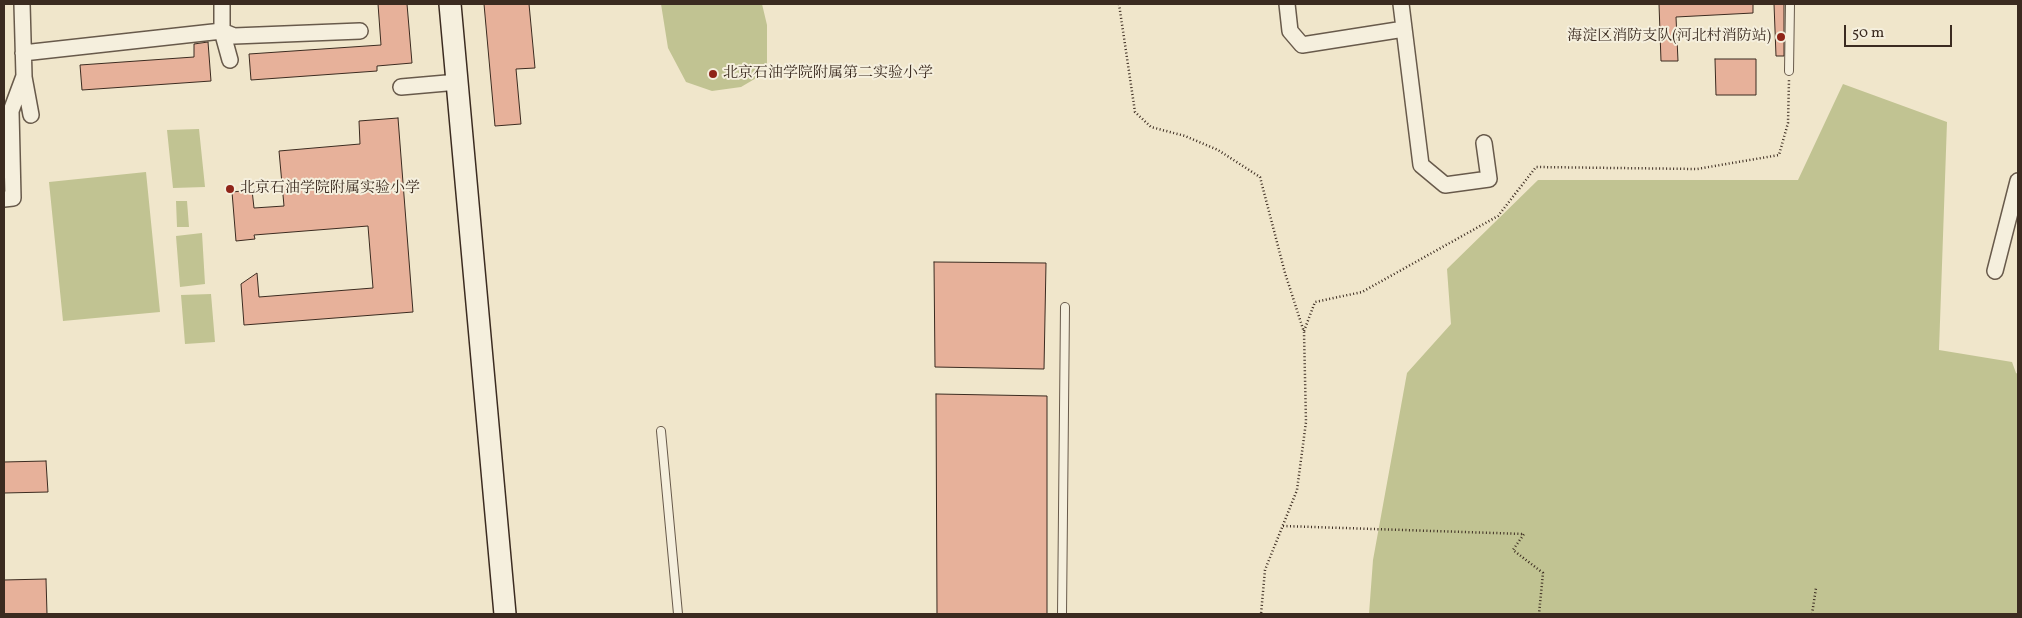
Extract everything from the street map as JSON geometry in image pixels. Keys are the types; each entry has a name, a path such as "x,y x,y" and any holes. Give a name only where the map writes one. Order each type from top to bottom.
{"street":[{"path":"22,4 24,76 31,115"},
{"path":"222,4 222,32 230,60"},
{"path":"450,4 505,614"},
{"path":"1287,4 1290,31 1302,45 1404,29"},
{"path":"1401,4 1421,165 1445,185 1489,179 1484,142"},
{"path":"23,52 222,32 234,36 360,31"},
{"path":"4,199 13,198 7,111 24,76"},
{"path":"402,87 458,82"},
{"path":"1994,271 2018,181"}],"lane":[{"path":"1789,71 1790,4"},
{"path":"1062,614 1066,308"},
{"path":"661,431 678,614"}],"path":[{"path":"1119,4 1135,112 1151,127 1185,136 1218,150 1260,177 1285,273 1304,332 1306,422 1297,490 1265,570 1261,614"},
{"path":"1304,332 1315,302 1362,292 1498,216 1536,167 1696,169 1780,155 1788,123 1789,71"},
{"path":"1283,526 1524,534 1513,550 1544,573 1539,614"},
{"path":"1812,614 1816,588"}],"green space":[{"path":"661,4 762,4 767,25 767,64 758,77 741,87 712,91 686,82 668,48"},
{"path":"1843,84 1947,122 1939,350 2012,362 2018,374 2018,614 1369,614 1373,560 1407,373 1451,324 1447,269 1538,180 1798,180"},
{"path":"199,129 205,187 173,188 167,130"},
{"path":"146,172 160,312 63,321 49,182"},
{"path":"176,201 187,201 189,227 177,227"},
{"path":"202,233 205,284 180,287 176,236"},
{"path":"211,294 215,342 185,344 181,295"}],"building":[{"path":"378,4 407,4 412,63 377,66 377,71 251,80 249,54 381,45"},
{"path":"484,4 529,4 535,68 516,69 521,124 495,126"},
{"path":"1659,4 1753,4 1753,13 1676,17 1678,61 1661,61"},
{"path":"1774,4 1784,4 1784,56 1776,56"},
{"path":"208,42 211,81 82,90 80,65 194,57 194,44"},
{"path":"1715,59 1756,59 1756,95 1716,95"},
{"path":"398,118 413,312 244,325 241,284 257,273 259,297 373,288 368,226 254,235 255,239 236,241 232,192 252,190 254,208 284,206 279,151 360,144 359,121"},
{"path":"934,262 1046,263 1044,369 935,367"},
{"path":"936,394 1047,396 1047,614 937,614"},
{"path":"46,461 48,492 4,493 4,462"},
{"path":"46,579 47,614 4,614 4,580"}],"place":[{"name":"海淀区消防支队(河北村消防站)","path":"1781,37"},
{"name":"北京石油学院附属第二实验小学","path":"713,74"},
{"name":"北京石油学院附属实验小学","path":"230,189"}]}
